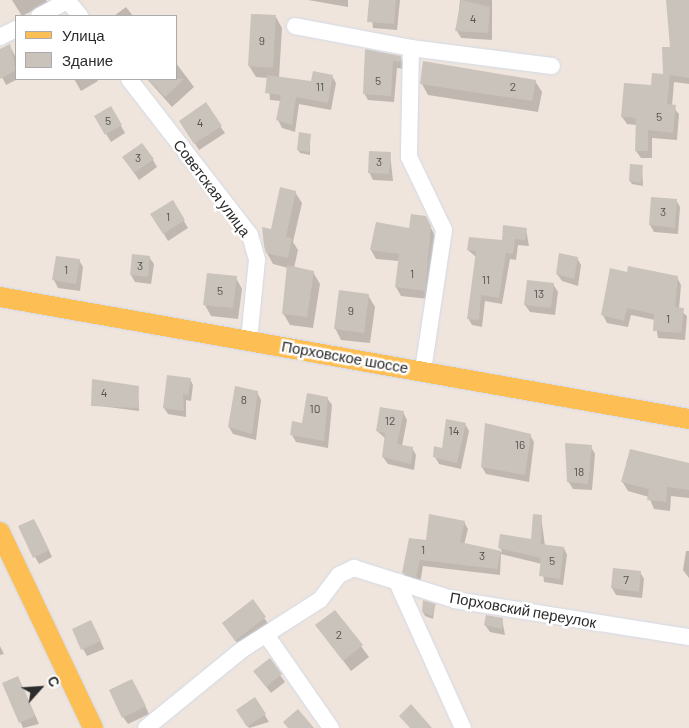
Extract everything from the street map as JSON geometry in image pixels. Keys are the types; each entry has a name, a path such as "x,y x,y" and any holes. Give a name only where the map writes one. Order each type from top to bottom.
{"main road":[{"name":"Порховское шоссе","path":"0,297 689,419"},
{"path":"0,532 93,728"}],"street":[{"path":"41,15 67,0 79,15"},
{"path":"295,26 410,48 552,66"},
{"path":"0,38 15,30"},
{"path":"410,48 409,157 444,230 423,371"},
{"name":"Советская улица","path":"131,80 250,235 257,260 249,340"},
{"name":"Порховский переулок","path":"146,728 243,649 267,636 320,600 339,575 354,568 455,600 689,637"},
{"path":"397,582 463,728"},
{"path":"267,636 331,728"}],"building":[{"path":"369,0 396,0 394,24 367,22"},
{"path":"461,0 490,7 488,33 455,31"},
{"path":"666,0 689,0 689,78 670,75 667,104 676,105 673,133 648,130 648,151 635,151 636,118 621,117 624,83 651,85 652,73 663,74 662,47 670,47"},
{"path":"251,14 276,15 273,68 248,66"},
{"path":"10,44 15,71 0,79 0,49"},
{"path":"365,49 401,56 401,62 393,61 391,96 363,94"},
{"path":"423,61 536,80 532,101 420,84"},
{"path":"313,71 333,75 328,103 296,97 292,125 276,120 281,95 265,93 267,75 311,81"},
{"path":"184,79 165,97 149,80"},
{"path":"206,102 222,126 194,144 179,121"},
{"path":"111,106 122,125 105,135 94,116"},
{"path":"299,132 311,134 309,152 297,150"},
{"path":"142,143 154,159 134,173 122,157"},
{"path":"369,151 391,152 389,174 368,173"},
{"path":"630,164 643,165 641,183 629,181"},
{"path":"280,187 296,191 286,237 292,238 288,258 266,253 264,246 262,227 271,229"},
{"path":"651,197 677,199 675,228 649,225"},
{"path":"173,200 185,220 163,234 150,214"},
{"path":"411,214 426,216 431,226 425,291 395,287 399,254 370,250 376,222 409,228"},
{"path":"503,225 527,228 525,240 515,239 513,254 506,253 499,298 481,295 479,320 467,319 476,251 467,250 469,237 502,240"},
{"path":"559,253 578,257 574,279 556,274"},
{"path":"132,254 150,256 148,277 130,275"},
{"path":"56,256 80,259 76,284 52,280"},
{"path":"287,265 314,271 307,317 282,314"},
{"path":"628,266 678,276 675,307 684,308 681,333 653,331 654,314 627,308 624,321 601,315 610,268 627,272"},
{"path":"207,273 237,276 233,308 203,305"},
{"path":"527,280 554,283 551,308 524,305"},
{"path":"339,290 369,294 364,333 334,329"},
{"path":"167,375 191,378 188,395 183,394 184,411 163,408"},
{"path":"92,379 139,386 138,408 91,406"},
{"path":"235,386 258,391 252,434 228,427"},
{"path":"307,393 328,397 324,441 290,435 292,421 302,423"},
{"path":"380,407 404,411 397,444 413,447 411,464 382,457 385,433 376,431"},
{"path":"446,419 466,423 457,463 433,457 434,446 442,448"},
{"path":"485,423 531,434 525,475 481,467"},
{"path":"565,443 592,445 588,484 567,482"},
{"path":"630,449 689,463 689,490 667,487 666,502 647,500 649,489 621,482"},
{"path":"429,514 465,521 460,542 501,551 497,569 420,560 416,577 402,573 409,538 426,540"},
{"path":"533,514 542,515 541,544 564,547 560,579 539,576 541,558 498,548 500,534 531,539"},
{"path":"34,519 49,550 33,558 18,526"},
{"path":"613,568 641,571 639,592 611,588"},
{"path":"253,599 266,617 235,641 222,623"},
{"path":"423,600 436,604 432,616 422,612"},
{"path":"335,610 363,645 343,661 315,625"},
{"path":"486,615 503,618 502,629 484,625"},
{"path":"91,620 101,641 81,650 72,629"},
{"path":"270,658 282,674 266,687 253,671"},
{"path":"18,676 35,716 19,723 2,683"},
{"path":"132,679 146,706 122,718 109,690"},
{"path":"255,697 266,714 247,727 236,710"},
{"path":"411,704 432,728 410,728 399,716"},
{"path":"298,709 314,728 288,728 283,722"}]}
